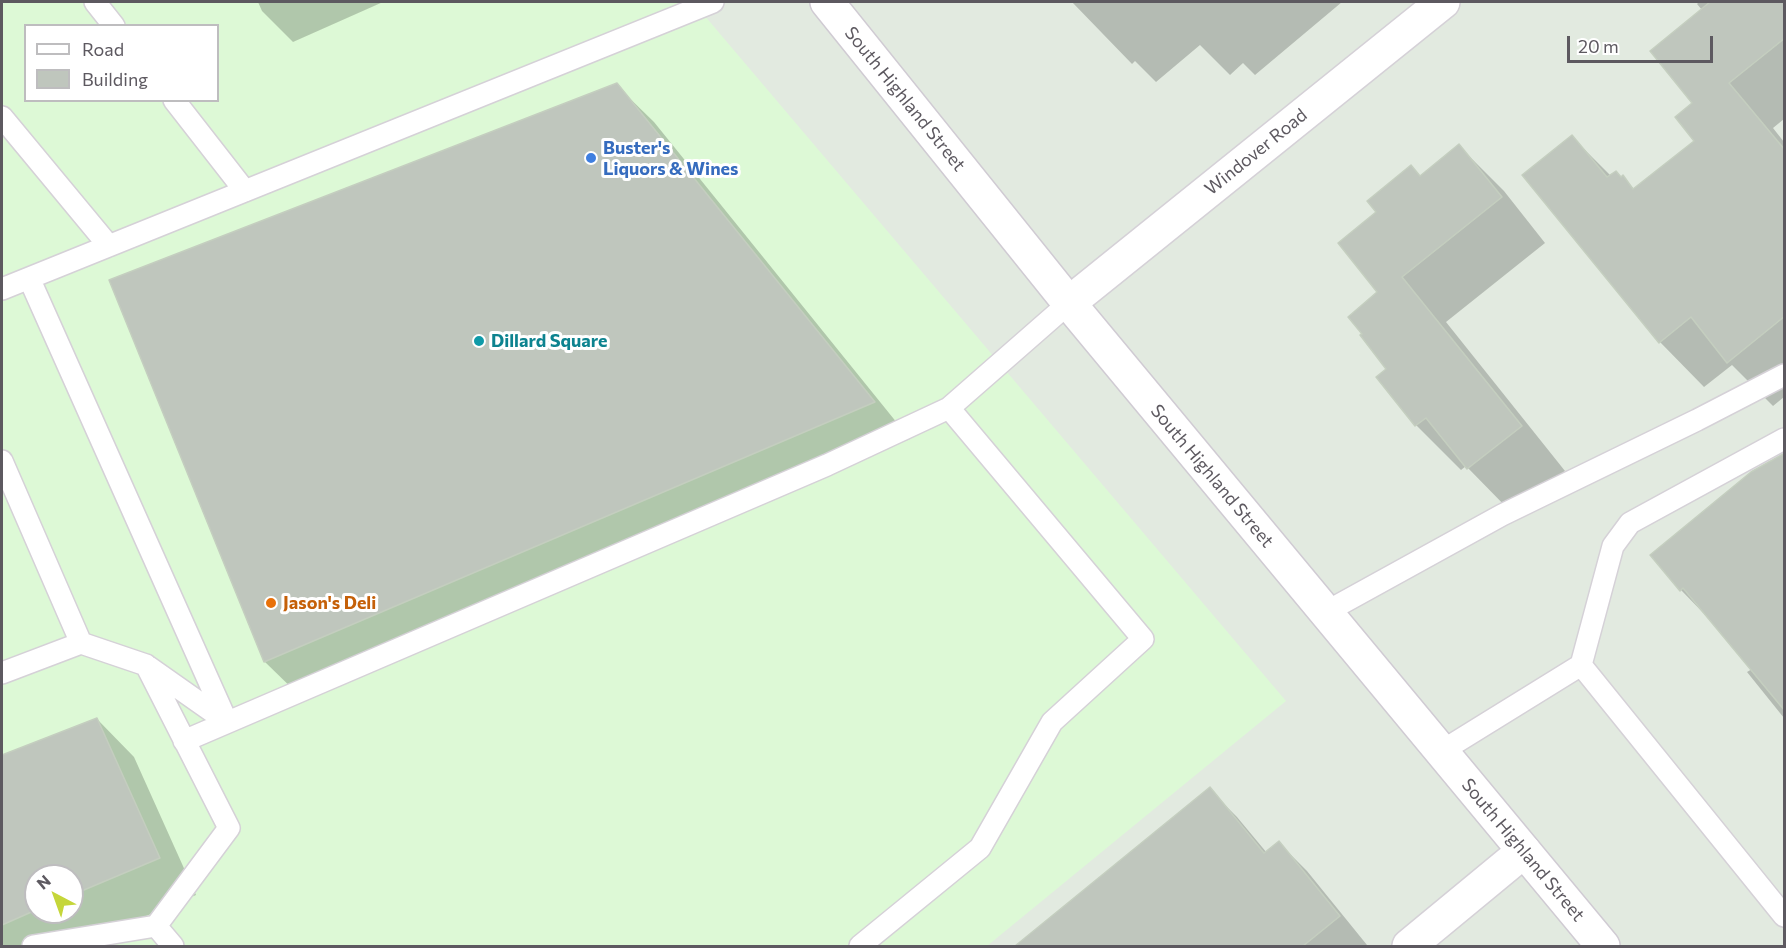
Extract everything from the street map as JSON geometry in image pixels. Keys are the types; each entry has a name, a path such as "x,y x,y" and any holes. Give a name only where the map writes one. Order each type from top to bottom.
{"main road":[{"name":"South Highland Street","path":"826,2 1069,303 1603,946"},
{"name":"Windover Road","path":"1069,303 1443,2"},
{"path":"1409,946 1524,850"}],"lane":[{"path":"95,2 112,24"},
{"path":"2,289 713,2"},
{"path":"176,102 245,191"},
{"path":"2,117 109,246"},
{"path":"29,278 227,722"},
{"path":"184,741 827,465 949,408 1069,303"},
{"path":"1326,612 1502,515 1785,375"},
{"path":"860,946 980,848 1052,722 1143,639 949,408"},
{"path":"1442,751 1581,665 1613,546 1630,523 1785,439"},
{"path":"2,461 81,643"},
{"path":"2,673 81,643 146,665 227,722"},
{"path":"33,946 156,926 229,828 146,665"},
{"path":"1581,665 1785,916"},
{"path":"156,926 173,946"}],"shaded area":[{"path":"2,2 693,2 1286,701 987,946 2,946"}],"building":[{"path":"1710,2 1785,2 1785,38 1729,83 1785,150 1785,316 1727,363 1691,317 1659,343 1522,175 1572,135 1607,177 1616,171 1621,177 1623,175 1633,189 1694,141 1675,117 1692,103 1650,51"},
{"name":"Dillard Square","path":"617,83 875,402 264,662 109,280"},
{"path":"1459,144 1502,197 1402,277 1522,426 1467,469 1426,418 1415,426 1376,377 1386,369 1348,317 1377,292 1338,243 1376,212 1367,201 1411,165 1420,176"},
{"path":"1785,453 1785,711 1683,588 1680,591 1650,555 1751,472"},
{"path":"97,718 160,858 84,890 84,864 24,864 24,915 2,925 2,755"},
{"path":"1210,787 1264,853 1279,841 1340,916 1303,946 1015,946"}],"place":[{"name":"Buster's Liquors & Wines","path":"591,158"},
{"name":"Dillard Square","path":"479,341"},
{"name":"Jason's Deli","path":"271,603"}]}
